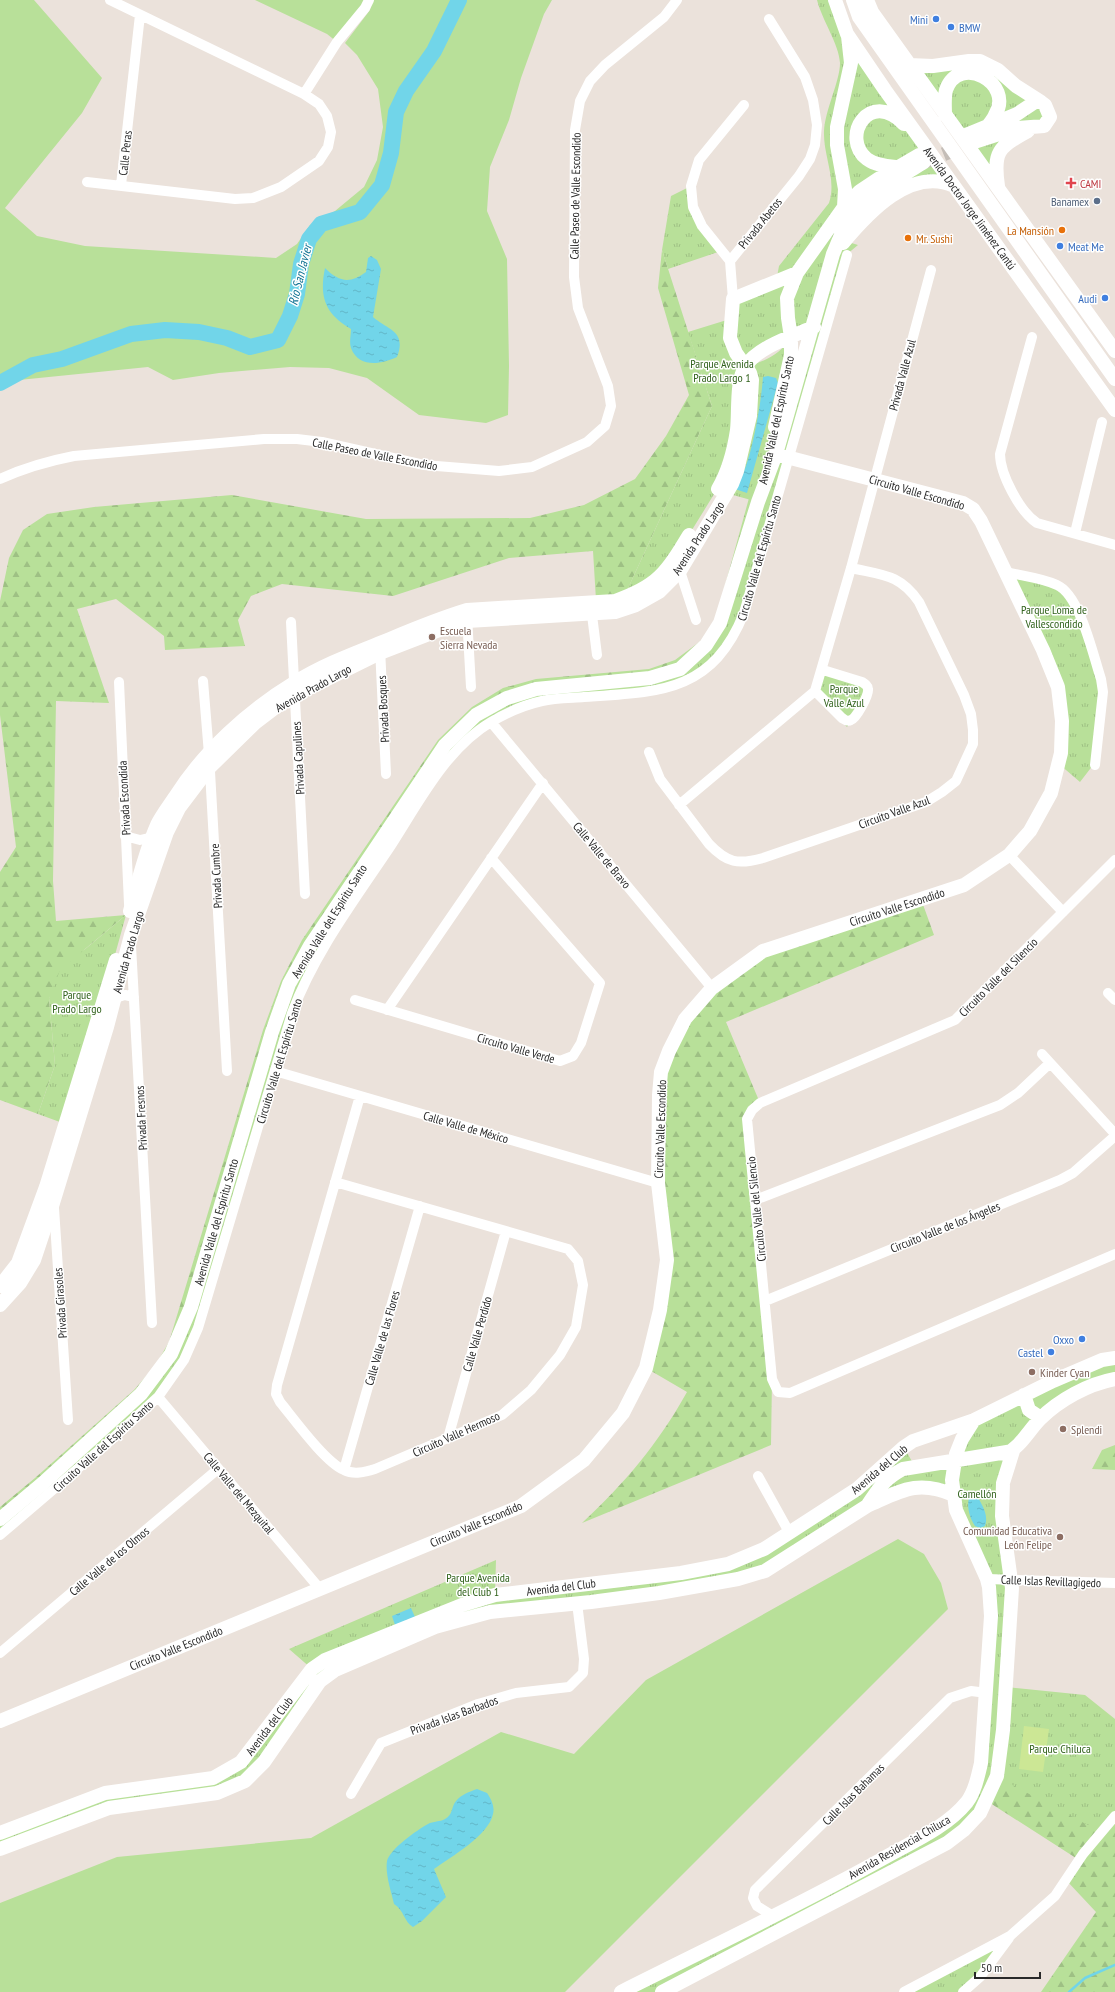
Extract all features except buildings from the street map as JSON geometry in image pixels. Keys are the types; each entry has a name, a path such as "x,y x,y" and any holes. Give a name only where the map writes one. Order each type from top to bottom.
{"street":[{"path":"110,0 140,15"},
{"path":"304,94 337,42 365,8 369,0"},
{"name":"Calle Paseo de Valle Escondido","path":"0,479 19,470 74,456 264,439 297,439 322,442 424,465 499,471 532,467 587,442 605,426 611,406 608,386 578,308 574,277 575,130 580,101 590,81 664,17 677,0"},
{"name":"Avenida Doctor Jorge Jiménez Cantú","path":"835,0 847,34 922,153 954,186 1115,410"},
{"name":"Avenida Doctor Jorge Jiménez Cantú","path":"853,0 859,17 1115,378"},
{"path":"867,0 872,12 909,65 945,115 970,145 998,188 1115,351"},
{"name":"Calle Peras","path":"140,15 304,94 319,104 327,116 331,132 328,147 319,161 281,187 253,198 235,199 121,185 140,15"},
{"name":"Privada Abetos","path":"744,105 699,160 691,186 693,207 702,226 730,261 799,176 810,159 815,145 817,125 813,100 805,77 769,19"},
{"path":"844,207 845,188 837,145 837,127 851,63 847,34"},
{"path":"909,65 933,66 969,60 980,61 998,70 1016,86 1048,108 1050,117 1044,126 1018,128 970,145"},
{"path":"945,115 947,89 956,77 969,72 979,74 987,78 995,86 999,101 996,114 970,145"},
{"path":"985,128 1017,114 1034,102 1041,102"},
{"path":"896,167 877,164 866,158 857,146 857,129 865,116 877,111 889,112 897,117 922,153"},
{"path":"998,188 995,166 999,153 1006,144 1036,127"},
{"path":"970,145 983,193"},
{"name":"Avenida Valle del Espíritu Santo","path":"0,1519 42,1484 141,1394 171,1354 191,1307 272,1032 290,984 310,946 445,745 476,715 507,698 536,689 650,678 680,669 706,645 720,623 758,502 788,372 791,337 787,298 794,278 844,207 860,191 896,167 922,153"},
{"name":"Avenida Valle del Espíritu Santo","path":"758,502 781,456 814,326 840,254 848,221 863,203 888,184 922,153"},
{"path":"840,254 850,234 876,208 904,190 925,181 934,180 954,186"},
{"path":"87,182 121,185"},
{"name":"Circuito Valle del Espíritu Santo","path":"0,1535 110,1442 158,1397 184,1360 198,1328 275,1071 303,985 318,957 443,767 468,738 491,722 513,710 543,700 640,693 669,688 694,678 718,657 736,633 744,614 781,456 840,254"},
{"path":"730,261 733,302 730,319 730,338 736,353 745,367 777,354 785,348 791,337 814,326"},
{"name":"Privada Valle Azul","path":"873,480 930,270"},
{"path":"733,302 794,278"},
{"path":"1032,337 1000,454 1000,463 1023,510 1029,518 1037,523 1115,545"},
{"name":"Avenida Prado Largo","path":"591,608 615,612 636,605 659,592 680,570 685,551 724,478 737,431 741,378 745,367"},
{"path":"1075,533 1102,422"},
{"name":"Circuito Valle Escondido","path":"0,1721 521,1506 584,1460 623,1413 646,1368 660,1310 667,1260 658,1183 659,1095 661,1072 669,1051 685,1020 712,988 763,951 964,886 1009,855 1030,831 1051,793 1061,753 1062,720 1058,687 1006,572 981,521 973,509 963,503 781,456"},
{"path":"679,805 815,691 823,670 873,480"},
{"name":"Avenida Prado Largo","path":"0,1286 18,1263 46,1187 144,860 158,824 186,779 209,760 251,712 295,689 331,664 380,648 445,617 591,608 615,602 638,593 658,579 685,551"},
{"name":"Circuito Valle Azul","path":"649,752 660,779 679,805 718,853 727,860 738,862 750,862 926,802 956,781 973,744 971,714 964,695 919,602 910,589 890,577 851,568"},
{"path":"680,570 696,620"},
{"path":"1006,572 1056,584 1068,592 1076,604 1101,679 1103,692 1095,765"},
{"path":"591,608 597,655"},
{"path":"467,615 471,687"},
{"name":"Privada Capulines","path":"292,622 305,894"},
{"name":"Privada Bosques","path":"380,648 386,774"},
{"path":"815,691 842,718 847,721 852,720 856,716 867,695 868,690 866,685 862,682 823,670"},
{"name":"Privada Cumbre","path":"203,681 228,1070"},
{"name":"Privada Escondida","path":"118,682 129,914"},
{"name":"Calle Valle de Bravo","path":"491,722 712,988"},
{"name":"Avenida Prado Largo","path":"0,1305 20,1283 34,1260 53,1203 115,998 131,936 167,832 209,760"},
{"path":"387,1010 543,783"},
{"path":"126,836 140,840 153,837"},
{"path":"1009,855 1063,912"},
{"name":"Circuito Valle Verde","path":"355,1000 560,1061 573,1056 581,1043 600,983 491,858"},
{"name":"Circuito Valle del Silencio","path":"1115,860 955,1020 760,1103 752,1110 747,1119 772,1379 778,1392 790,1393 1115,1254"},
{"name":"Privada Fresnos","path":"129,914 152,1323"},
{"path":"115,998 125,994 134,997"},
{"name":"Circuito Valle de los Ángeles","path":"765,1301 1060,1180 1073,1173 1115,1135 1042,1054"},
{"path":"755,1200 1000,1105 1018,1092 1050,1063"},
{"name":"Calle Valle de México","path":"275,1071 658,1183"},
{"path":"344,1470 330,1460 280,1402 276,1394 277,1385 334,1182 360,1096"},
{"name":"Circuito Valle Hermoso","path":"334,1182 568,1249 578,1261 584,1284 576,1327 560,1355 531,1390 502,1415 375,1469 359,1473 344,1470"},
{"name":"Privada Girasoles","path":"46,1187 53,1203 68,1420"},
{"name":"Calle Valle de las Flores","path":"344,1470 420,1206"},
{"name":"Calle Valle Perdido","path":"448,1438 506,1231"},
{"name":"Avenida del Club","path":"0,1849 109,1808 217,1793 245,1781 264,1762 320,1681 335,1670 347,1658 462,1604 495,1595 681,1573 728,1564 764,1549 857,1489 904,1447 913,1441 963,1428 1053,1380 1102,1360 1115,1358"},
{"path":"1013,1451 1041,1418 1081,1390 1115,1379"},
{"path":"1024,1395 1029,1410 1041,1418"},
{"name":"Calle Valle del Mezquital","path":"158,1397 320,1589"},
{"name":"Avenida Residencial Chiluca","path":"621,1992 773,1916 923,1835 957,1812 968,1801 975,1786 981,1763 987,1693 991,1616 987,1579 956,1510 952,1480 963,1428"},
{"name":"Avenida del Club","path":"0,1833 105,1793 213,1778 241,1762 312,1669 324,1660 347,1658 435,1627 463,1618 490,1612 666,1592 738,1579 758,1573 867,1506 877,1489 889,1476 903,1469 1013,1451"},
{"name":"Avenida Residencial Chiluca","path":"662,1992 947,1843 964,1830 980,1813 997,1776 1004,1730 1012,1617 1012,1579 1002,1516 1003,1483 1008,1458 1013,1451"},
{"name":"Calle Valle de los Olmos","path":"0,1653 218,1469"},
{"path":"758,1476 789,1532"},
{"path":"867,1506 906,1489 924,1486 938,1488 954,1495"},
{"name":"Calle Islas Revillagigedo","path":"987,1579 1115,1583"},
{"name":"Privada Islas Barbados","path":"351,1794 381,1743 478,1704 516,1693 569,1687 583,1673 584,1660 578,1603"},
{"name":"Calle Islas Bahamas","path":"773,1916 758,1906 753,1898 755,1890 950,1698 971,1692 987,1693"},
{"path":"963,1992 980,1977 1010,1936 1055,1896 1083,1854 1115,1816"},
{"path":"904,1992 1010,1936"}],"green space":[{"path":"0,0 34,0 102,78 82,113 5,208 37,236 85,246 276,258 297,244 310,225 335,211 364,187 377,160 383,127 378,89 357,55 345,43 370,10 372,0 552,0 544,14 521,78 509,120 490,167 487,211 507,259 509,366 508,415 486,423 419,415 367,378 329,368 290,367 219,373 173,380 148,367 19,380 0,390"},
{"path":"255,0 368,0 337,42 327,34"},
{"name":"Parque Avenida Prado Largo 1","path":"817,0 835,0 847,34 954,186 914,185 845,241 858,245 846,255 744,613 718,657 669,688 543,701 491,722 443,767 303,985 198,1328 158,1397 0,1535 0,1519 141,1397 178,1346 289,984 445,745 507,698 680,669 706,645 758,502 726,493 724,478 671,564 624,597 712,406 688,332 730,319 732,306 776,282 779,266 829,203 831,194 831,176 825,149 824,131 827,114 838,78 840,63 834,40 819,8","holes":["813,327 763,475 788,372 791,337","791,337 787,343 772,356 746,367"]},
{"path":"980,61 1050,113 1006,143 998,188 909,65"},
{"path":"691,186 693,207 721,251 668,269 662,250 671,196"},
{"path":"662,250 712,406 624,597 596,600 593,551 509,558 393,596 282,584 251,596 238,620 245,646 165,650 164,636 116,599 77,609 109,703 56,701 53,881 56,921 126,915 85,949 49,998 55,1065 38,1114 0,1100 0,872 16,847 0,715 0,601 9,558 23,530 47,514 94,507 232,495 366,519 530,518 584,505 635,479 666,436 689,395 658,288"},
{"path":"749,498 758,502 720,623 680,669 476,715 310,946 176,1349 162,1373 0,1519 0,1507 134,1390 155,1366 169,1342 263,1030 281,981 302,940 438,740 472,707 503,688 536,679 649,669 675,660 702,640 715,622"},
{"name":"Parque Loma de Vallescondido","path":"1006,572 1068,591 1101,679 1097,760 1080,782 1059,764 1058,687"},
{"name":"Parque Valle Azul","path":"824,671 870,682 847,727 816,691"},
{"path":"921,899 934,935 726,1022 760,1103 747,1119 772,1379 771,1445 582,1523 598,1508 640,1462 664,1429 687,1392 646,1368 667,1260 659,1095 685,1019 763,951"},
{"name":"Parque Prado Largo","path":"126,915 68,1125 38,1114 55,1065 49,998 60,970"},
{"path":"1115,1358 1115,1379 1041,1418 1024,1395"},
{"path":"1024,1396 1036,1417 1004,1455 1003,1483 1012,1579 1007,1687 1085,1695 1115,1719 1115,1816 1101,1832 997,1777 964,1830 662,1992 621,1992 939,1826 975,1786 989,1587 950,1499 906,1489 765,1571 490,1612 335,1670 245,1781 109,1808 0,1849 0,1833 105,1793 213,1778 241,1762 312,1669 289,1649 496,1560 495,1594 681,1573 764,1549 904,1447 915,1467 956,1461 968,1430"},
{"path":"1115,1445 1115,1470 1092,1469 1102,1450"},
{"path":"898,1539 924,1554 941,1583 948,1609 565,1992 0,1992 0,1903 117,1857 311,1838 501,1732 574,1754 646,1680"},
{"path":"1024,1726 1049,1729 1043,1772 1019,1769"},
{"path":"997,1776 1115,1816 1115,1992 1041,1992 1096,1912 1066,1880 1079,1860 987,1801"},
{"path":"1010,1936 963,1992 904,1992"}],"water":[{"path":"371,256 377,260 381,269 373,317 394,332 398,336 400,342 397,357 378,363 365,362 355,355 350,346 351,329 335,317 330,311 326,304 323,288 325,268 340,279 350,280 366,272 368,258"},
{"path":"768,376 776,378 778,383 747,493 735,489 746,466 754,435 763,377"},
{"path":"970,1495 977,1495 986,1514 985,1526 980,1528 975,1526 971,1519 968,1507"},
{"path":"411,1608 415,1617 395,1625 392,1616"},
{"path":"477,1789 487,1793 492,1803 493,1814 490,1822 468,1845 434,1869 446,1897 422,1921 413,1927 410,1925 400,1909 394,1904 387,1871 387,1861 389,1856 404,1840 417,1831 430,1823 443,1820 448,1817 454,1803 458,1799"}],"waterway":[{"name":"Río San Javier","path":"0,383 33,365 62,359 131,334 165,330 199,332 227,338 250,347 278,340 290,316 297,294 301,264 309,239 321,224 360,212 382,185 391,153 396,112 406,91 434,51 459,0"},
{"path":"1069,1992 1085,1978 1115,1965"}],"tunnel":[{"path":"924,162 964,146"}],"place":[{"name":"Mini","path":"936,19"},
{"name":"BMW","path":"951,27"},
{"name":"CAMI","path":"1071,183"},
{"name":"Banamex","path":"1097,201"},
{"name":"La Mansión","path":"1062,230"},
{"name":"Mr. Sushi","path":"908,238"},
{"name":"Meat Me","path":"1060,246"},
{"name":"Audi","path":"1105,298"},
{"name":"Escuela Sierra Nevada","path":"432,637"},
{"name":"Oxxo","path":"1082,1339"},
{"name":"Castel","path":"1051,1352"},
{"name":"Kinder Cyan","path":"1032,1372"},
{"name":"Splendi","path":"1063,1429"},
{"name":"Comunidad Educativa León Felipe","path":"1060,1537"}],"park label":[{"name":"Camellón","path":"977,1493"},
{"name":"Parque Avenida del Club 1","path":"478,1584"},
{"name":"Parque Chiluca","path":"1060,1748"}]}
